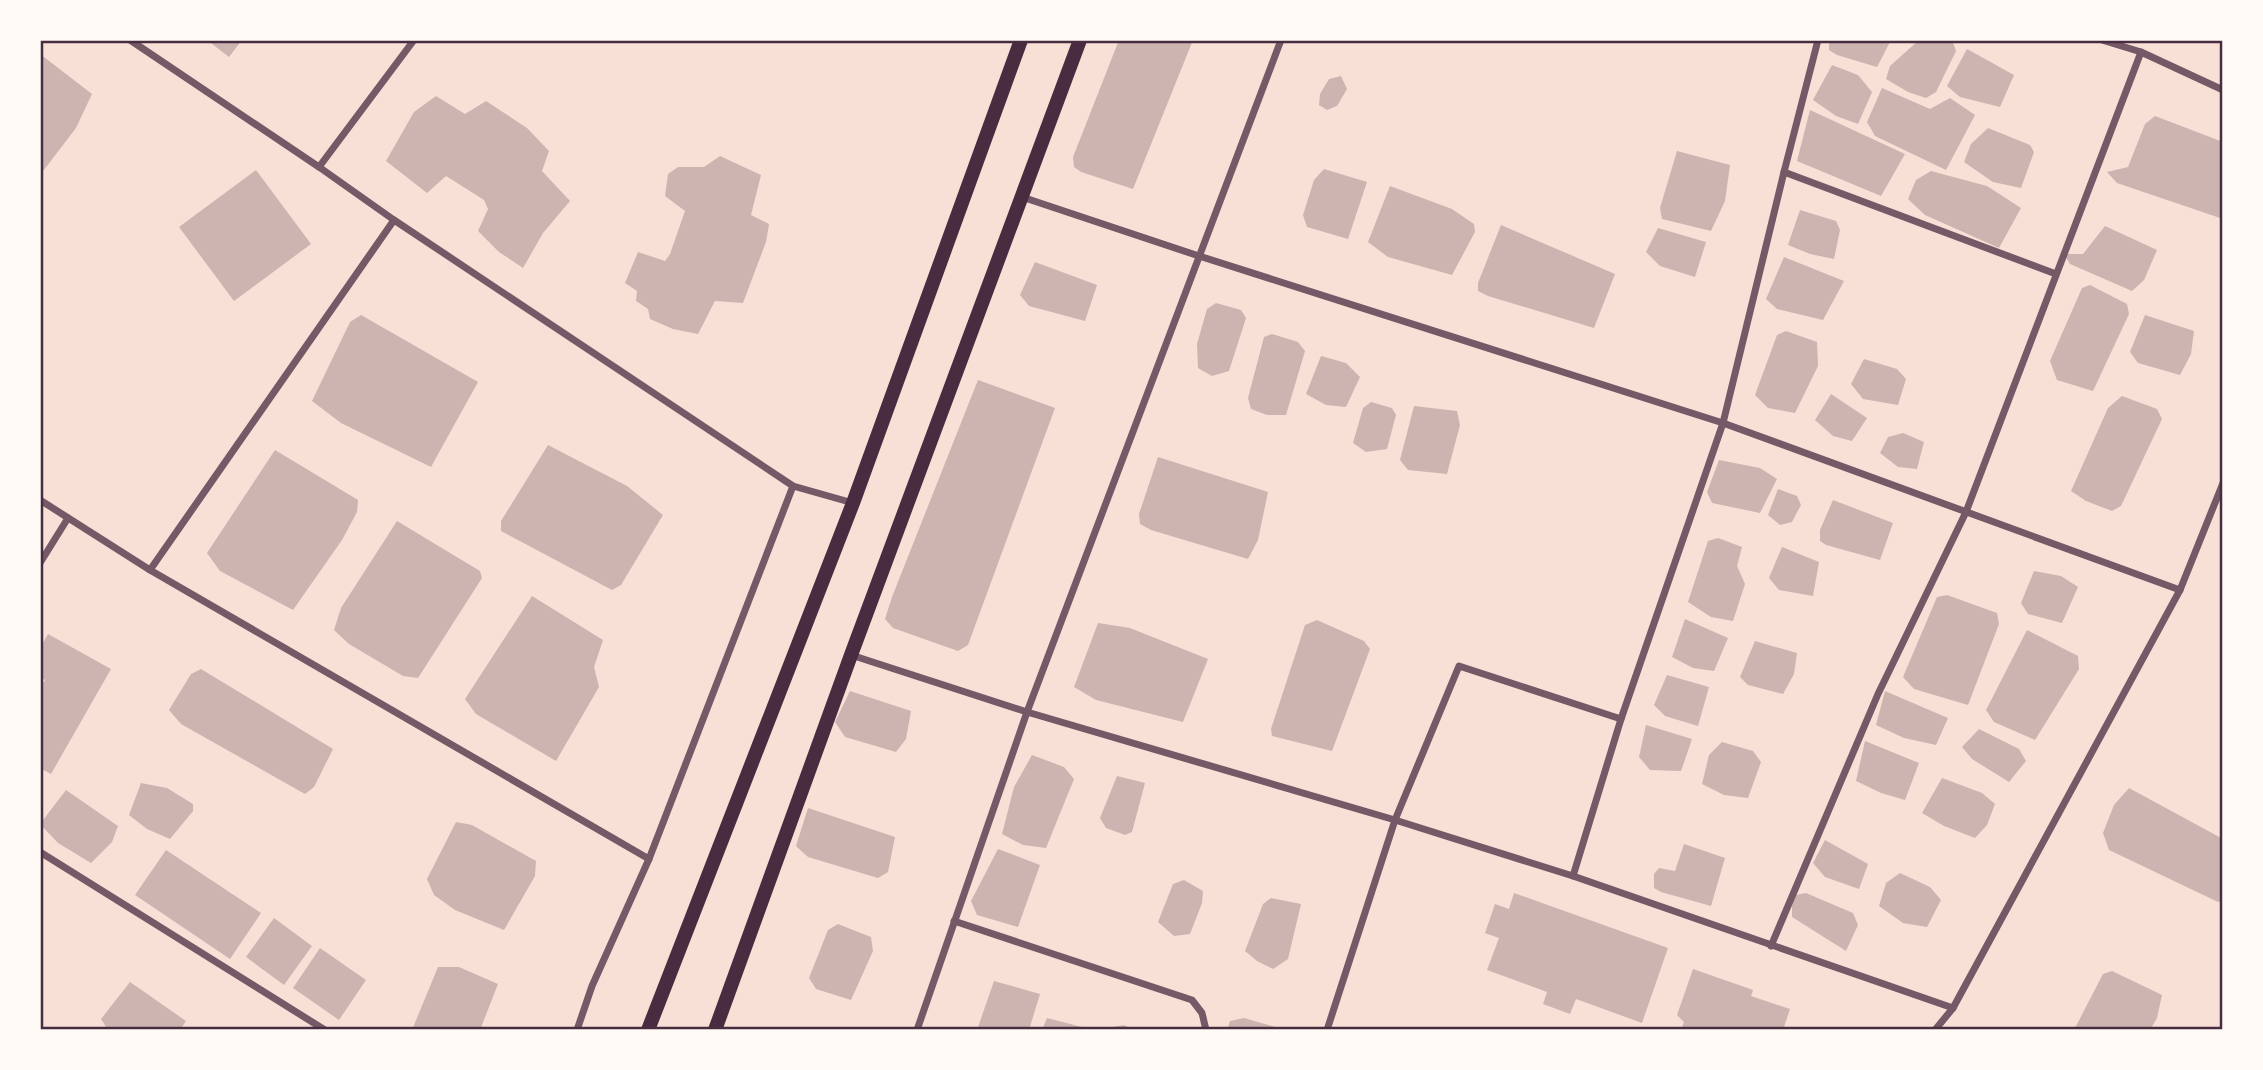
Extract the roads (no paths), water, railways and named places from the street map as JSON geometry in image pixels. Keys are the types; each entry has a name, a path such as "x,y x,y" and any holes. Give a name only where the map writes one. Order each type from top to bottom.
{"main road":[{"path":"648,1030 853,502 1021,40"},
{"path":"715,1030 851,655 1080,40"}],"street":[{"path":"130,40 793,486 853,502"},
{"path":"319,167 414,40"},
{"path":"917,1030 1027,712 1280,40"},
{"path":"1573,876 1621,719 1723,423 1818,40"},
{"path":"2102,40 2141,52 2223,90"},
{"path":"1771,946 1878,694 1966,512 2141,52"},
{"path":"1784,172 2056,274"},
{"path":"1022,197 1723,423 2180,590"},
{"path":"150,570 394,220"},
{"path":"1934,1030 1953,1008 2180,590 2223,483"},
{"path":"577,1030 592,986 649,859 793,486"},
{"path":"40,500 150,570 649,859"},
{"path":"40,563 68,517"},
{"path":"851,655 1027,712 1395,820 1573,876 1953,1008"},
{"path":"1327,1030 1395,820 1459,666 1621,719"},
{"path":"40,852 325,1030"},
{"path":"954,921 1192,1000 1202,1013 1206,1030"}]}
